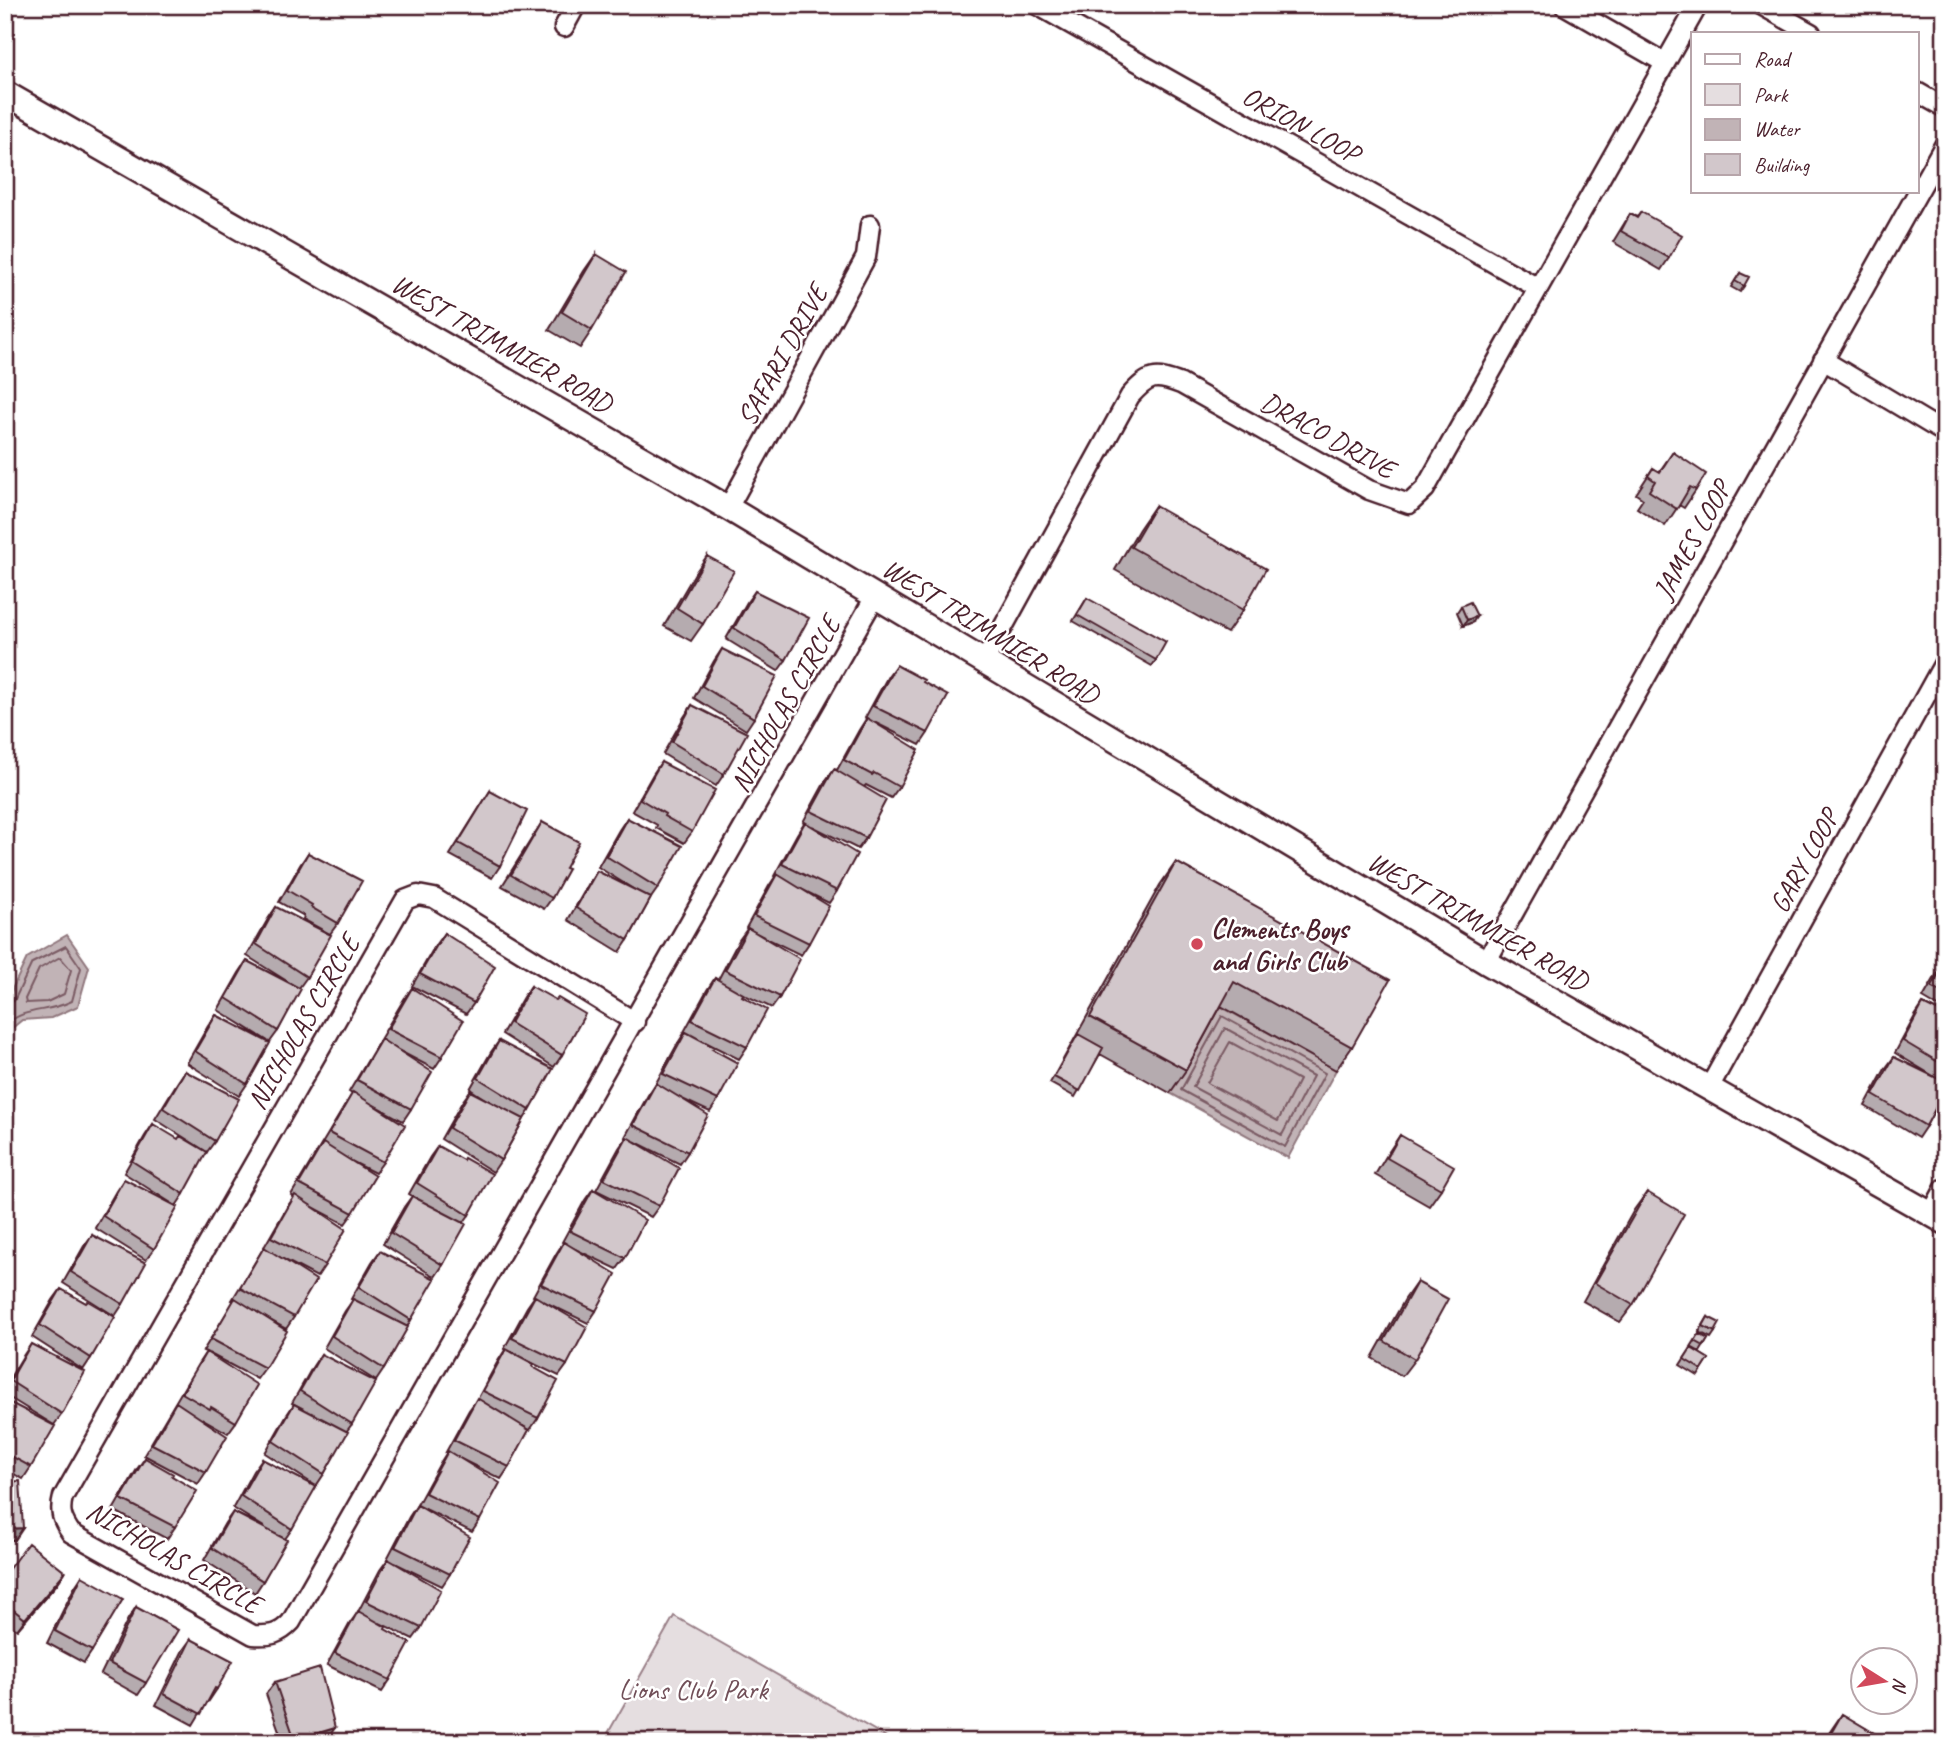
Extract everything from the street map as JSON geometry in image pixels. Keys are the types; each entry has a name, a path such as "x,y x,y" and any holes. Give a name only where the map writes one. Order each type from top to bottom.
{"main road":[{"name":"WEST TRIMMIER ROAD","path":"5,93 728,508 1486,962 1710,1086 1938,1218"}],"street":[{"path":"564,27 576,5"},
{"name":"ORION LOOP","path":"1037,5 1538,288"},
{"path":"1564,5 1665,63"},
{"name":"DRACO DRIVE","path":"985,660 1130,396 1146,379 1162,377 1181,384 1369,490 1409,504 1424,489 1698,5"},
{"path":"1761,5 1809,32"},
{"path":"1918,93 1945,108"},
{"name":"JAMES LOOP","path":"1918,192 1945,144"},
{"name":"JAMES LOOP","path":"1486,962 1918,192"},
{"name":"SAFARI DRIVE","path":"728,508 866,257 870,225"},
{"path":"1823,360 1945,433"},
{"name":"NICHOLAS CIRCLE","path":"635,1022 434,898 418,895 405,900 62,1497 60,1508 63,1522 71,1533 253,1634 270,1636 281,1633 290,1622 635,1022 876,595"},
{"name":"GARY LOOP","path":"1710,1086 1945,661"},
{"path":"1938,1218 1945,1188"}],"green space":[{"name":"Lions Club Park","path":"674,1616 895,1742 603,1742"}],"water":[{"path":"67,935 89,967 78,1006 51,1018 22,1020 5,1034 5,1004 27,958"},
{"path":"1218,1005 1336,1070 1288,1158 1170,1093"}],"building":[{"path":"1641,212 1682,235 1669,258 1621,231 1630,214 1637,218"},
{"path":"596,254 626,272 592,330 562,312"},
{"path":"1740,273 1749,277 1744,286 1735,281"},
{"path":"1673,452 1706,474 1696,490 1690,487 1677,509 1649,491 1655,481 1648,476 1653,468 1660,472"},
{"path":"1155,506 1266,569 1243,610 1131,547"},
{"path":"707,556 734,571 703,624 677,608"},
{"path":"755,591 809,618 786,660 734,628"},
{"path":"1087,598 1166,642 1156,660 1077,615"},
{"path":"1470,602 1477,616 1467,620 1461,606"},
{"path":"722,649 777,676 754,718 702,686"},
{"path":"896,665 948,696 928,733 873,706"},
{"path":"692,705 747,733 724,774 672,742"},
{"path":"867,718 919,750 899,787 844,760"},
{"path":"661,762 715,790 692,832 640,799"},
{"path":"834,769 886,800 866,838 811,811"},
{"path":"490,791 527,811 500,866 458,843"},
{"path":"627,818 682,846 658,888 606,856"},
{"path":"542,822 579,842 552,898 511,875"},
{"path":"805,822 857,854 837,891 782,864"},
{"path":"308,853 362,881 338,923 287,890"},
{"name":"Clements Boys and Girls Club","path":"1176,862 1390,980 1352,1047 1234,982 1186,1070 1090,1017"},
{"path":"597,871 651,898 628,940 576,908"},
{"path":"777,874 829,906 809,943 754,916"},
{"path":"276,907 331,935 307,977 256,944"},
{"path":"748,928 800,959 780,997 725,970"},
{"path":"444,933 495,966 474,1003 420,974"},
{"path":"247,961 301,989 278,1031 226,998"},
{"path":"1945,963 1945,995 1932,987"},
{"path":"715,978 767,1010 747,1047 692,1020"},
{"path":"531,986 585,1014 562,1055 510,1023"},
{"path":"412,988 463,1021 442,1057 388,1029"},
{"path":"1923,1004 1945,1015 1945,1066 1903,1041"},
{"path":"216,1015 270,1043 247,1084 195,1051"},
{"path":"686,1032 738,1063 718,1100 663,1074"},
{"path":"1078,1034 1103,1048 1080,1091 1054,1077"},
{"path":"381,1039 432,1072 411,1109 357,1080"},
{"path":"499,1041 553,1069 530,1110 478,1078"},
{"path":"1894,1057 1945,1082 1945,1090 1926,1126 1873,1095"},
{"path":"185,1071 239,1099 215,1141 163,1108"},
{"path":"656,1083 708,1115 688,1152 633,1125"},
{"path":"470,1091 524,1119 501,1160 449,1128"},
{"path":"353,1092 405,1125 383,1162 329,1133"},
{"path":"153,1124 207,1152 184,1194 132,1161"},
{"path":"1400,1135 1454,1166 1441,1189 1387,1158"},
{"path":"627,1137 679,1168 659,1206 604,1179"},
{"path":"323,1143 375,1176 353,1213 299,1184"},
{"path":"438,1146 492,1174 469,1215 417,1183"},
{"path":"124,1179 178,1207 154,1249 103,1216"},
{"path":"593,1189 645,1220 625,1258 570,1231"},
{"path":"1647,1192 1684,1214 1633,1305 1595,1283"},
{"path":"295,1195 346,1229 325,1265 271,1237"},
{"path":"412,1196 466,1224 443,1265 391,1233"},
{"path":"92,1235 146,1263 123,1304 71,1272"},
{"path":"564,1242 616,1274 596,1311 541,1284"},
{"path":"264,1247 316,1280 294,1317 240,1288"},
{"path":"380,1251 435,1279 411,1320 359,1287"},
{"path":"1417,1282 1448,1299 1415,1359 1384,1341"},
{"path":"61,1289 115,1317 91,1358 40,1325"},
{"path":"535,1296 587,1327 567,1365 512,1338"},
{"path":"235,1298 287,1331 265,1368 211,1339"},
{"path":"353,1299 408,1327 384,1369 332,1336"},
{"path":"1708,1317 1720,1323 1715,1332 1703,1326"},
{"path":"1699,1334 1708,1339 1704,1346 1695,1341"},
{"path":"31,1344 85,1372 62,1414 10,1381"},
{"path":"1691,1348 1709,1359 1702,1370 1684,1359"},
{"path":"506,1349 558,1381 538,1418 483,1391"},
{"path":"206,1352 257,1385 236,1422 182,1393"},
{"path":"321,1354 376,1382 352,1424 300,1391"},
{"path":"477,1398 529,1430 509,1467 454,1440"},
{"path":"5,1400 55,1426 31,1467 5,1453"},
{"path":"176,1402 227,1436 206,1472 152,1444"},
{"path":"294,1404 348,1432 324,1474 273,1441"},
{"path":"448,1451 500,1483 480,1520 425,1493"},
{"path":"145,1458 197,1491 175,1527 121,1499"},
{"path":"262,1459 316,1487 292,1529 241,1496"},
{"path":"20,1481 23,1528 5,1529 5,1482"},
{"path":"417,1505 470,1537 450,1574 395,1547"},
{"path":"233,1512 287,1540 263,1581 212,1548"},
{"path":"28,1543 65,1572 25,1619 5,1603 5,1574"},
{"path":"388,1559 441,1590 421,1628 366,1601"},
{"path":"82,1576 123,1599 92,1651 55,1631"},
{"path":"136,1607 178,1630 146,1683 109,1663"},
{"path":"358,1611 410,1643 390,1680 335,1653"},
{"path":"191,1639 233,1661 201,1714 164,1694"},
{"path":"320,1668 335,1728 295,1740 275,1682"},
{"path":"1842,1714 1889,1742 1826,1742"}],"place":[{"name":"Clements Boys and Girls Club","path":"1197,944"}]}
